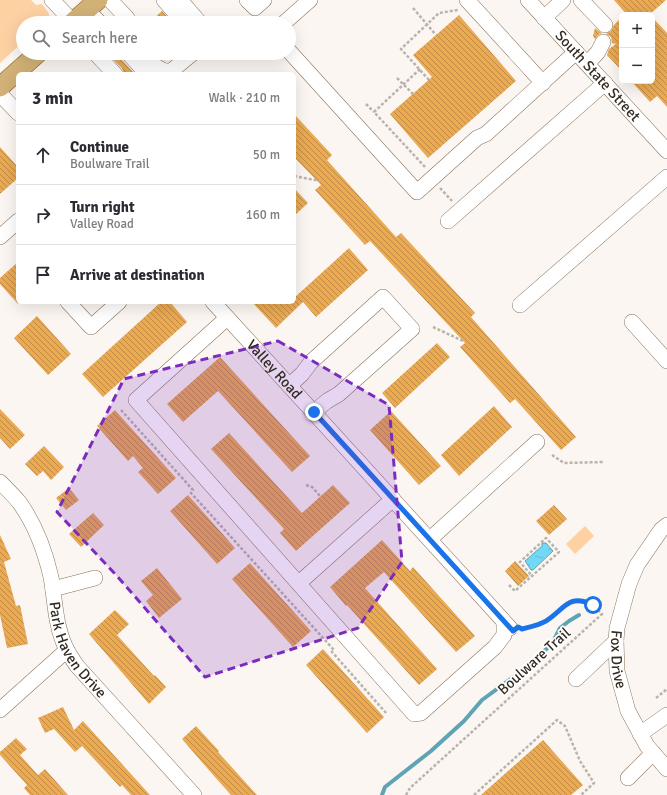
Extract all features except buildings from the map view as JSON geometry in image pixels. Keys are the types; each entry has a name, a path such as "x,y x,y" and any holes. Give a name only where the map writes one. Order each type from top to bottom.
{"main road":[{"path":"80,16 93,5"},
{"path":"17,72 30,60"},
{"path":"0,87 16,73"}],"street":[{"path":"52,0 66,16"},
{"path":"110,0 125,16"},
{"path":"164,0 178,16"},
{"path":"180,0 194,16"},
{"path":"247,0 255,8 264,0"},
{"path":"292,16 310,0"},
{"name":"South State Street","path":"528,0 667,151"},
{"path":"544,18 563,0"},
{"path":"581,0 605,25"},
{"path":"93,5 97,16"},
{"path":"465,5 543,83"},
{"path":"587,64 598,52 603,42"},
{"path":"296,59 417,192 430,175 477,138 486,134 576,52"},
{"path":"102,60 113,72"},
{"path":"134,60 145,72"},
{"path":"150,60 157,68 170,72 186,60"},
{"path":"448,221 604,83"},
{"path":"0,94 16,111"},
{"path":"520,305 667,177"},
{"path":"0,237 16,223"},
{"path":"290,385 302,374 311,362 383,296 412,329 339,394 327,401 314,412"},
{"path":"70,304 91,327 117,304"},
{"name":"Valley Road","path":"215,304 508,626"},
{"path":"227,318 136,400 414,714 421,713 495,647 508,626"},
{"path":"632,322 667,361"},
{"path":"430,539 537,442"},
{"name":"Park Haven Drive","path":"0,482 18,501 36,532 45,554 53,589 56,611 62,637 67,650 77,666 194,795"},
{"path":"299,583 393,498"},
{"name":"Fox Drive","path":"667,525 661,530 637,565 629,584 617,628 616,641 617,671 628,711 647,746 667,769"},
{"path":"53,589 95,578"},
{"path":"576,679 616,641"},
{"path":"0,710 67,650"},
{"path":"640,734 667,715"},
{"path":"628,778 653,753"}],"path":[{"path":"429,80 401,49 439,13 465,5"},
{"path":"413,8 436,34"},
{"path":"374,112 420,69"},
{"path":"398,78 413,94"},
{"path":"366,104 461,210"},
{"path":"296,176 320,181"},
{"path":"433,327 463,341"},
{"path":"121,410 193,490 191,493 334,650 332,652 387,714"},
{"path":"552,454 564,463 604,462"},
{"path":"306,484 312,487 320,496"},
{"path":"509,585 515,591 532,576 559,552 546,538 520,562 532,576"},
{"name":"Boulware Trail","path":"406,795 410,788 602,614 593,605 578,600 564,606 546,621 522,629 508,626"},
{"path":"656,698 667,689"},
{"path":"474,795 557,720 565,726 580,761 594,783 581,795"}],"highlighted area":[{"path":"278,341 389,405 402,562 358,628 205,677 117,576 57,512 124,379"}],"shaded area":[{"path":"0,0 31,0 36,5 42,4 50,16 16,16 16,48 0,63"},
{"path":"585,526 594,536 575,554 566,544"}],"water":[{"path":"542,543 546,543 553,551 533,570 531,570 525,561 542,546"}],"waterway":[{"path":"382,795 385,787 431,751 464,721 482,700 519,673 552,644 560,628 579,615"}],"route":[{"path":"314,412 513,631 518,627 522,629 546,621 571,602 578,600 593,605"}]}
